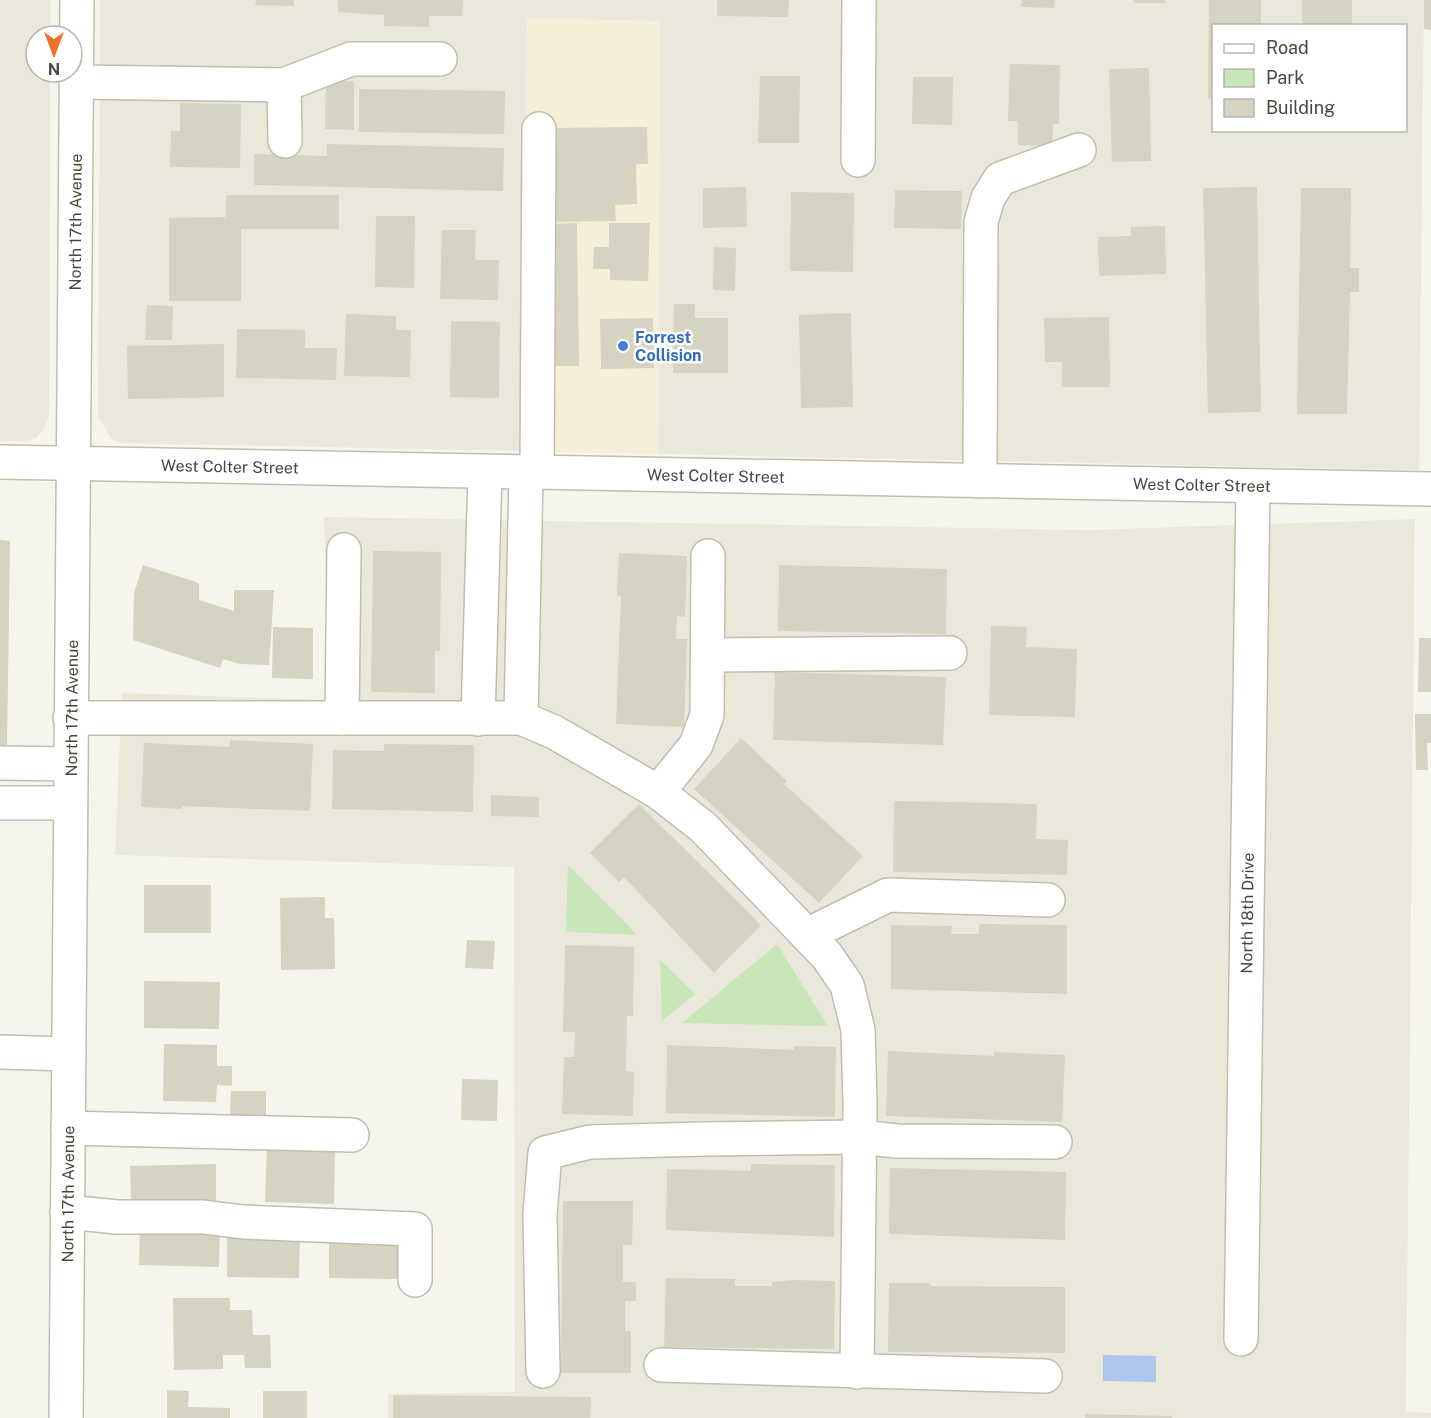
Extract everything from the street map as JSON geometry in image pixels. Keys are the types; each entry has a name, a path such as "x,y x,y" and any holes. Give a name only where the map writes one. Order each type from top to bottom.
{"street":[{"name":"North 17th Avenue","path":"76,0 76,24"},
{"path":"858,160 860,0"},
{"path":"84,81 284,85 351,59 440,59"},
{"name":"North 17th Avenue","path":"66,1418 76,84"},
{"path":"284,85 285,141"},
{"path":"521,718 531,473 539,129"},
{"path":"980,481 981,222 986,206 1000,179 1079,150"},
{"name":"West Colter Street","path":"0,462 1431,489"},
{"path":"478,719 485,472"},
{"name":"North 18th Drive","path":"1241,1339 1253,486"},
{"path":"342,718 344,550"},
{"path":"658,792 696,745 707,715 708,556"},
{"path":"709,655 950,653"},
{"path":"70,718 521,718 554,732 658,792 703,827 827,956 847,985 858,1030 860,1137 857,1372"},
{"path":"0,763 70,764"},
{"path":"0,803 70,803"},
{"path":"807,935 888,895 1048,900"},
{"path":"0,1052 69,1054"},
{"path":"68,1128 352,1135"},
{"path":"543,1371 540,1214 545,1153 590,1142 860,1137 897,1141 1055,1142"},
{"path":"67,1212 117,1217 203,1217 286,1225 416,1228 415,1280"},
{"path":"661,1365 1045,1376"}],"shaded area":[{"path":"0,0 51,0 50,24 24,24 24,84 50,84 49,416 44,428 36,438 26,441 0,441"},
{"path":"100,0 1424,0 1419,470 658,454 660,22 527,19 524,451 122,443 112,439 98,417"},
{"path":"527,18 660,21 658,454 524,451"},
{"path":"324,517 1088,530 1415,519 1406,1412 1431,1413 1431,1418 388,1418 388,1394 515,1392 514,867 115,855 122,693 329,700"}],"green space":[{"path":"568,865 637,935 566,932"},
{"path":"777,944 828,1026 682,1023"},
{"path":"660,960 695,994 662,1021"}],"water":[{"path":"1103,1355 1156,1356 1156,1382 1103,1381"}],"building":[{"path":"256,0 294,0 294,6 255,5"},
{"path":"338,0 463,0 462,16 429,16 429,27 384,26 384,15 338,12"},
{"path":"717,0 789,0 788,17 717,16"},
{"path":"1022,0 1055,0 1054,8 1021,7"},
{"path":"1134,0 1166,0 1166,3 1134,3"},
{"path":"1209,0 1261,0 1261,24 1212,24 1212,99 1208,99"},
{"path":"1302,0 1352,0 1352,24 1302,24"},
{"path":"1424,0 1431,0 1431,30 1424,29"},
{"path":"1010,64 1060,65 1059,124 1053,124 1052,146 1018,145 1018,121 1008,121"},
{"path":"1149,68 1151,161 1112,162 1109,69"},
{"path":"760,76 800,76 799,143 758,143"},
{"path":"913,77 953,77 952,125 912,124"},
{"path":"326,81 354,81 354,130 325,129"},
{"path":"359,89 505,91 504,134 359,132"},
{"path":"180,103 241,104 240,168 170,167 171,131 180,131"},
{"path":"647,127 648,164 636,164 637,204 615,205 616,221 550,222 548,128"},
{"path":"327,144 504,148 503,191 254,185 254,154 327,156"},
{"path":"746,187 747,227 703,228 703,188"},
{"path":"1257,187 1261,412 1208,413 1203,188"},
{"path":"1301,188 1351,188 1350,268 1359,268 1359,292 1350,292 1347,414 1297,414"},
{"path":"895,190 962,191 961,229 894,228"},
{"path":"791,192 854,193 853,272 790,271"},
{"path":"226,195 339,195 339,229 241,229 241,301 169,301 169,218 226,217"},
{"path":"376,216 415,216 414,288 375,287"},
{"path":"577,223 579,366 551,366 549,224"},
{"path":"609,223 650,223 648,281 610,280 610,269 593,269 594,247 609,247"},
{"path":"1165,226 1166,274 1099,276 1098,237 1131,236 1131,227"},
{"path":"442,230 476,230 475,260 499,260 498,300 440,299"},
{"path":"714,247 736,248 735,291 713,290"},
{"path":"674,304 695,304 695,318 728,318 728,373 673,373"},
{"path":"147,305 173,306 172,340 145,340"},
{"path":"851,313 853,407 801,408 799,315"},
{"path":"346,314 396,316 396,330 411,330 410,377 344,376"},
{"path":"1109,317 1110,387 1062,387 1062,362 1045,362 1044,318"},
{"path":"653,318 654,368 601,369 600,319"},
{"path":"451,321 500,322 499,398 450,397"},
{"path":"237,329 305,330 305,348 337,348 336,380 236,378"},
{"path":"224,344 224,397 128,399 127,346"},
{"path":"0,540 10,541 7,747 0,747"},
{"path":"373,551 441,552 440,651 435,651 435,693 371,692"},
{"path":"619,553 687,556 685,617 677,616 676,639 687,639 684,727 616,724 621,596 617,596"},
{"path":"143,565 199,583 199,600 234,611 234,590 274,590 269,665 240,664 223,659 220,668 133,640 134,593"},
{"path":"779,565 947,569 946,634 778,631"},
{"path":"991,626 1027,627 1026,647 1077,649 1075,717 989,715"},
{"path":"273,627 313,628 313,679 272,678"},
{"path":"1419,638 1431,638 1431,692 1418,692"},
{"path":"775,672 946,677 943,745 773,740"},
{"path":"1415,714 1431,714 1431,743 1427,743 1428,770 1416,770"},
{"path":"741,738 787,781 784,784 863,856 819,903 694,789"},
{"path":"230,740 313,744 310,811 182,806 182,809 141,807 144,743 230,747"},
{"path":"384,744 474,745 473,812 332,809 333,750 384,751"},
{"path":"491,795 539,797 539,817 491,816"},
{"path":"894,801 1037,804 1036,839 1068,840 1067,875 893,872"},
{"path":"639,804 761,925 714,973 624,877 619,882 590,853"},
{"path":"144,885 211,885 211,933 144,933"},
{"path":"325,897 325,918 334,918 335,969 281,970 280,898"},
{"path":"979,924 1067,925 1067,994 891,989 891,925 952,926 951,934 979,934"},
{"path":"467,940 495,941 493,969 465,968"},
{"path":"565,945 634,947 633,1016 627,1016 626,1071 634,1072 633,1116 562,1114 564,1057 574,1057 575,1032 563,1032"},
{"path":"144,981 220,982 219,1029 144,1028"},
{"path":"164,1044 217,1045 217,1066 232,1066 232,1086 217,1085 216,1102 163,1101"},
{"path":"667,1045 794,1050 794,1046 836,1047 835,1117 666,1113"},
{"path":"888,1051 994,1056 994,1052 1065,1055 1062,1122 886,1116"},
{"path":"462,1079 498,1080 497,1121 461,1120"},
{"path":"231,1091 266,1091 266,1118 230,1117"},
{"path":"267,1142 335,1144 334,1204 265,1202"},
{"path":"216,1164 216,1201 131,1203 130,1166"},
{"path":"751,1164 835,1165 834,1237 666,1230 667,1169 751,1171"},
{"path":"890,1168 1066,1172 1065,1240 889,1234"},
{"path":"563,1201 633,1201 632,1245 623,1245 623,1282 636,1282 636,1301 625,1301 625,1331 631,1331 631,1373 561,1373"},
{"path":"140,1227 220,1229 219,1267 139,1265"},
{"path":"227,1234 300,1236 299,1278 227,1277"},
{"path":"329,1237 397,1238 397,1279 329,1278"},
{"path":"666,1278 735,1279 735,1286 772,1286 772,1282 793,1280 835,1281 834,1349 664,1347"},
{"path":"889,1283 930,1283 930,1286 1065,1287 1065,1353 888,1352"},
{"path":"173,1298 230,1298 230,1310 252,1310 253,1335 270,1335 271,1368 245,1368 244,1355 223,1355 223,1369 174,1370"},
{"path":"167,1390 189,1391 188,1407 230,1408 230,1418 167,1418"},
{"path":"263,1391 307,1391 307,1418 263,1418"},
{"path":"393,1395 591,1397 590,1418 393,1418"},
{"path":"1085,1414 1172,1416 1172,1418 1085,1418"}],"place":[{"name":"Forrest Collision","path":"623,346"}]}
